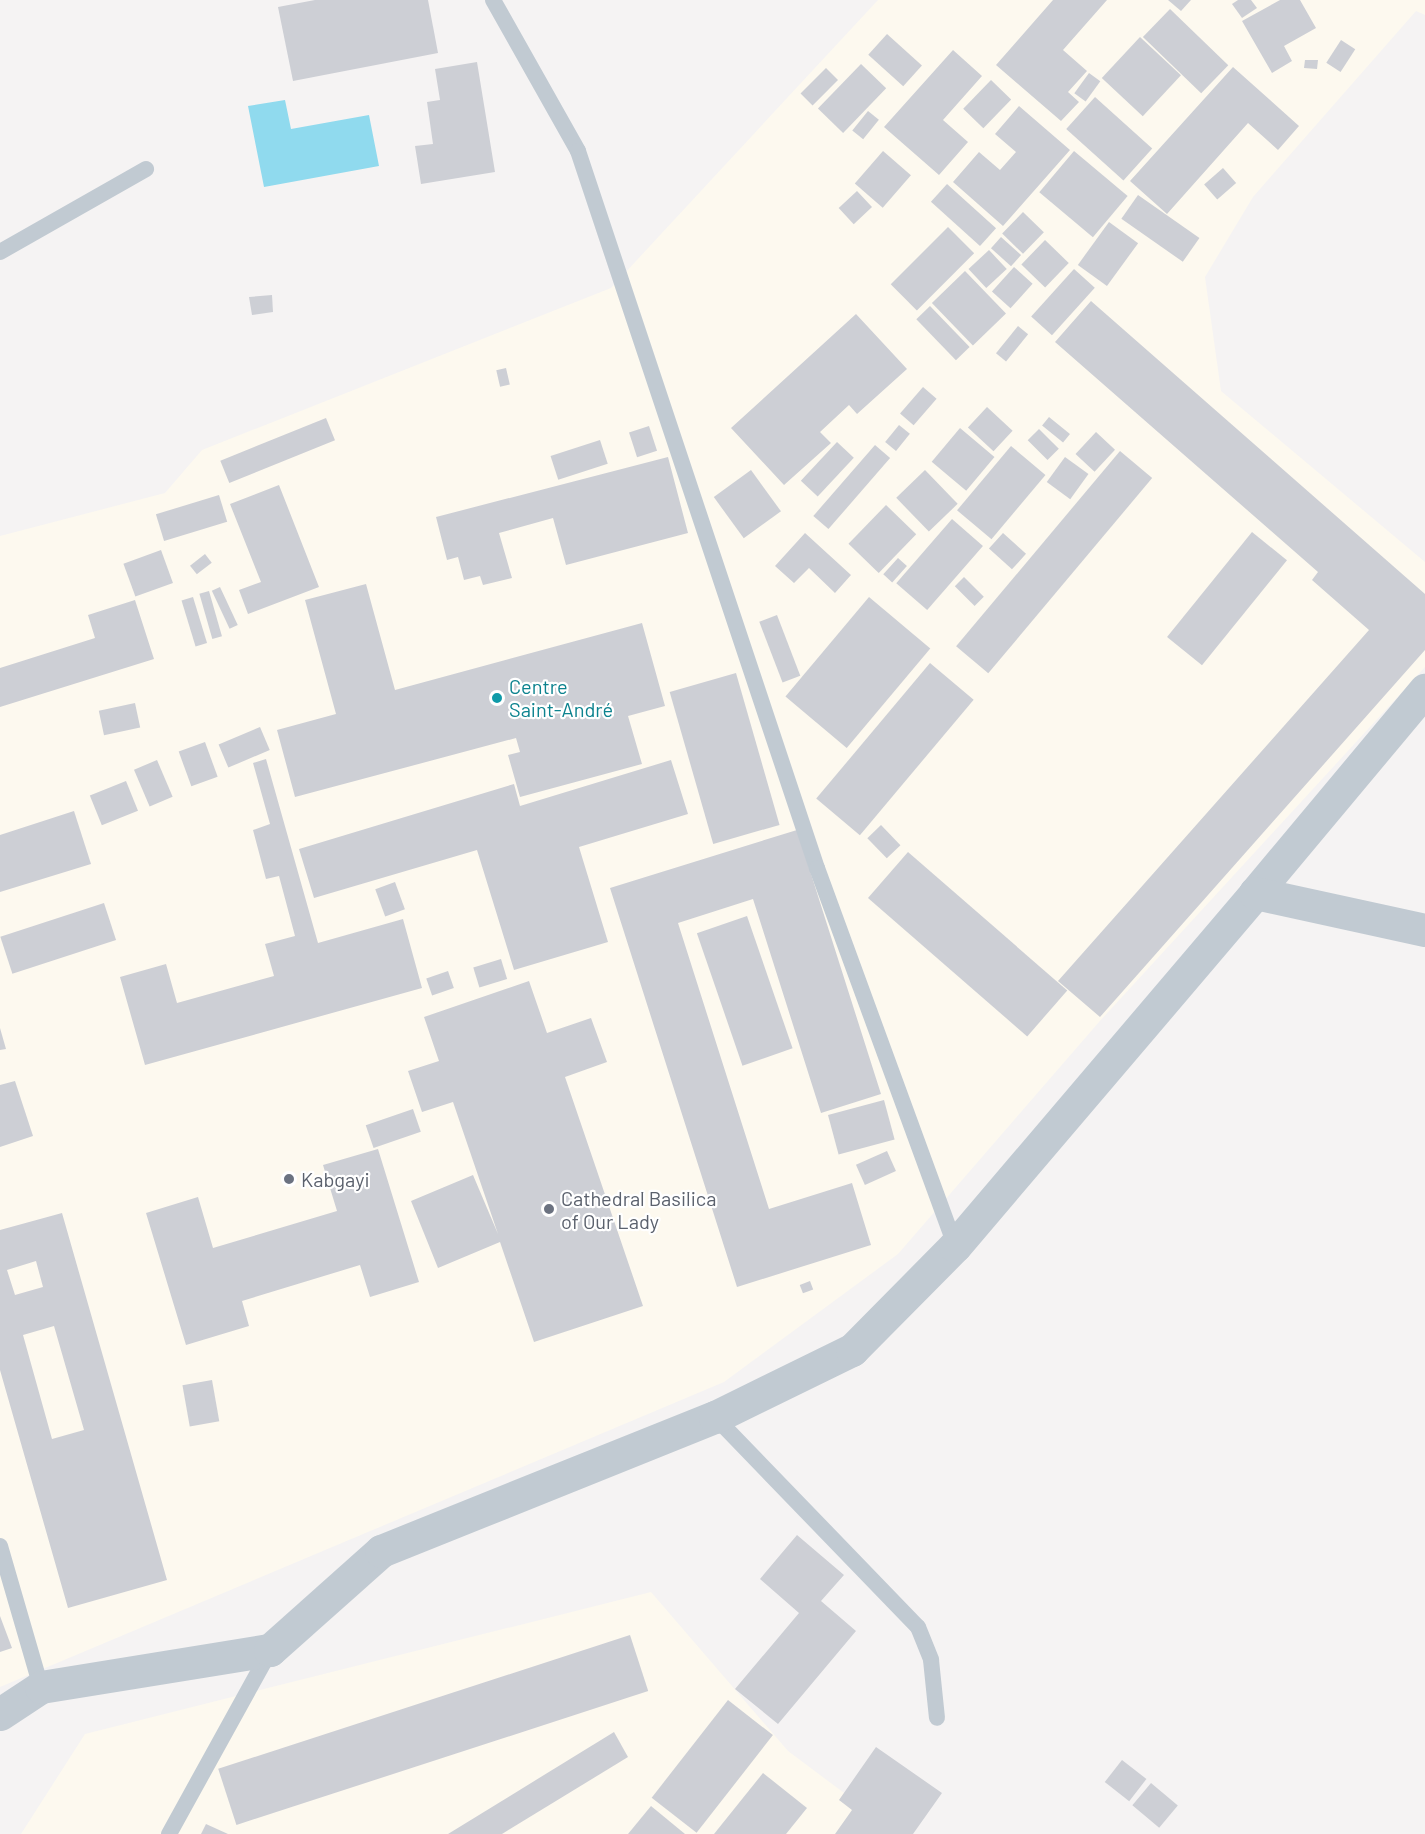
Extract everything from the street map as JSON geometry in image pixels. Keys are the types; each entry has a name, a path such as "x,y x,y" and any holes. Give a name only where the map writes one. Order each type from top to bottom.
{"street":[{"path":"0,1714 41,1687 270,1650 381,1551 715,1416 852,1350 955,1246 1256,893 1425,690"},
{"path":"1256,893 1425,930"}],"lane":[{"path":"493,0 578,151 817,868 955,1246"},
{"path":"0,252 146,169"},
{"path":"715,1416 918,1627 931,1660 937,1718"},
{"path":"0,1546 41,1687"},
{"path":"169,1834 270,1650"}],"shaded area":[{"path":"878,0 1425,0 1425,15 1416,11 1253,197 1205,277 1221,391 1425,562 1425,667 1099,1022 898,1254 724,1382 0,1687 0,536 165,493 202,450 611,288"},
{"path":"651,1592 788,1751 899,1834 21,1834 85,1734"}],"water":[{"path":"285,100 291,129 369,115 379,166 264,187 248,106"}],"building":[{"path":"315,0 428,0 438,53 293,81 278,7"},
{"path":"1053,0 1107,0 1063,50 1087,71 1068,92 1079,102 1061,121 996,65"},
{"path":"1168,0 1191,0 1181,11"},
{"path":"1238,0 1251,0 1257,8 1242,18 1232,4"},
{"path":"1280,0 1300,0 1316,28 1284,46 1292,61 1272,73 1242,21"},
{"path":"1170,9 1228,65 1201,93 1143,37"},
{"path":"887,34 922,65 903,86 868,55"},
{"path":"1140,37 1181,75 1143,116 1102,78"},
{"path":"1341,40 1355,49 1341,72 1326,63"},
{"path":"953,50 982,76 943,120 968,142 939,175 884,127"},
{"path":"1305,60 1318,60 1317,69 1304,68"},
{"path":"477,62 495,172 421,184 415,146 433,144 427,102 440,100 435,69"},
{"path":"861,64 886,88 843,133 818,109"},
{"path":"1233,67 1299,126 1278,150 1248,123 1167,214 1130,181"},
{"path":"826,68 838,80 813,105 801,93"},
{"path":"1089,73 1100,81 1086,101 1074,93"},
{"path":"991,80 1011,99 983,128 963,109"},
{"path":"1095,97 1152,149 1123,180 1066,129"},
{"path":"1019,106 1070,150 1003,226 953,182 979,152 1000,170 1016,152 995,134"},
{"path":"868,111 879,120 863,139 852,130"},
{"path":"883,151 911,175 883,208 855,183"},
{"path":"1074,151 1128,196 1093,237 1039,192"},
{"path":"1223,168 1236,183 1217,199 1204,184"},
{"path":"947,184 996,228 980,246 931,202"},
{"path":"857,191 872,207 854,224 839,208"},
{"path":"1138,195 1199,238 1183,262 1121,219"},
{"path":"1023,212 1044,232 1023,254 1002,234"},
{"path":"1109,222 1138,243 1107,286 1078,265"},
{"path":"948,227 974,253 917,310 891,284"},
{"path":"1001,237 1021,255 1011,266 991,248"},
{"path":"1045,240 1069,263 1045,287 1021,264"},
{"path":"989,250 1007,269 986,288 969,269"},
{"path":"1014,267 1033,284 1010,308 992,292"},
{"path":"1074,269 1095,288 1052,335 1031,317"},
{"path":"965,271 1006,313 973,345 932,303"},
{"path":"272,295 273,312 252,315 249,297"},
{"path":"1091,301 1425,594 1425,650 1100,1017 1058,981 1369,630 1312,580 1318,572 1055,342"},
{"path":"930,306 970,347 956,360 916,319"},
{"path":"856,314 907,369 857,414 849,405 820,432 831,443 784,485 731,428"},
{"path":"1018,326 1028,334 1006,361 996,353"},
{"path":"506,368 510,385 500,387 496,370"},
{"path":"923,387 937,399 914,425 900,413"},
{"path":"987,407 1013,431 994,451 968,427"},
{"path":"1049,417 1070,434 1063,443 1042,426"},
{"path":"326,418 335,440 229,483 220,461"},
{"path":"899,425 910,434 896,451 885,442"},
{"path":"649,426 657,451 637,457 629,432"},
{"path":"960,428 994,457 966,491 932,462"},
{"path":"1039,429 1059,449 1047,460 1028,440"},
{"path":"1096,432 1115,450 1095,472 1076,454"},
{"path":"600,440 608,464 558,480 551,456"},
{"path":"837,442 854,458 818,496 801,481"},
{"path":"875,445 890,458 828,529 813,516"},
{"path":"1011,446 1045,475 991,539 957,510"},
{"path":"1120,451 1152,478 988,673 956,646"},
{"path":"668,457 688,533 566,565 553,518 499,533 512,578 483,585 480,576 464,580 458,557 447,560 436,517"},
{"path":"1065,457 1088,474 1070,499 1047,482"},
{"path":"751,470 781,511 744,538 714,497"},
{"path":"925,470 958,504 929,532 896,498"},
{"path":"279,485 319,587 248,614 239,590 261,582 230,504"},
{"path":"219,495 227,522 164,541 156,514"},
{"path":"886,505 916,534 879,573 848,544"},
{"path":"952,519 983,546 927,610 896,583"},
{"path":"1252,532 1287,560 1202,665 1167,637"},
{"path":"805,533 851,575 835,593 809,568 794,583 775,566"},
{"path":"1003,533 1026,554 1012,569 989,549"},
{"path":"161,550 173,583 135,597 123,564"},
{"path":"205,554 212,563 197,574 190,566"},
{"path":"898,558 907,566 892,582 883,574"},
{"path":"964,577 984,597 975,606 955,586"},
{"name":"Centre Saint-André","path":"366,584 395,690 642,623 665,706 628,716 642,764 520,797 508,755 520,752 516,738 295,797 277,730 336,714 305,600"},
{"path":"220,587 238,625 230,629 212,591"},
{"path":"209,591 222,636 212,639 199,594"},
{"path":"193,597 207,643 196,646 182,601"},
{"path":"869,597 930,648 847,748 785,697"},
{"path":"135,600 154,659 0,707 0,668 95,638 88,615"},
{"path":"777,615 800,676 783,682 759,622"},
{"path":"930,663 974,700 860,835 816,799"},
{"path":"736,673 780,825 713,844 670,692"},
{"path":"135,703 140,727 104,735 99,711"},
{"path":"260,727 270,750 228,768 219,745"},
{"path":"205,742 218,777 191,786 179,752"},
{"path":"266,759 318,943 403,919 422,988 145,1065 120,977 166,964 177,1003 274,976 265,944 295,936 279,876 266,879 253,830 270,824 253,763"},
{"path":"157,760 173,797 150,807 134,770"},
{"path":"671,760 688,814 579,847 608,942 514,970 477,850 314,898 299,849 514,784 520,806"},
{"path":"126,781 138,811 102,825 90,796"},
{"path":"74,811 91,864 0,892 0,835"},
{"path":"881,825 900,845 887,858 867,838"},
{"path":"797,830 881,1094 821,1113 753,899 678,923 769,1209 852,1183 871,1245 737,1287 610,888"},
{"path":"908,852 1067,990 1027,1036 868,898"},
{"path":"395,882 405,909 385,916 375,889"},
{"path":"104,903 116,940 12,974 0,937"},
{"path":"747,916 793,1048 742,1066 697,933"},
{"path":"501,959 507,979 479,988 473,967"},
{"path":"448,971 454,988 432,996 426,978"},
{"name":"Cathedral Basilica of Our Lady","path":"529,981 547,1033 591,1018 607,1062 565,1077 643,1306 534,1342 500,1242 438,1268 411,1201 473,1175 498,1234 453,1102 422,1112 408,1071 439,1061 424,1017"},
{"path":"0,1028 6,1049 0,1050"},
{"path":"15,1081 33,1136 0,1147 0,1085"},
{"path":"884,1100 895,1140 839,1155 828,1115"},
{"path":"413,1109 421,1132 374,1148 366,1125"},
{"path":"378,1149 419,1282 370,1297 360,1265 242,1301 249,1326 186,1345 146,1213 198,1197 213,1248 337,1211 323,1165"},
{"path":"887,1151 896,1171 865,1185 856,1165"},
{"path":"62,1213 167,1580 68,1608 0,1370 0,1230","holes":["36,1261 43,1287 15,1295 7,1270","54,1326 84,1430 52,1439 23,1335"]},
{"path":"810,1281 813,1289 803,1293 800,1285"},
{"path":"212,1380 219,1421 190,1427 182,1385"},
{"path":"797,1535 844,1575 821,1601 856,1631 778,1724 735,1689 799,1613 760,1579"},
{"path":"0,1616 12,1648 0,1652"},
{"path":"630,1635 648,1691 236,1825 218,1769"},
{"path":"728,1700 773,1735 697,1833 652,1798"},
{"path":"614,1732 628,1757 502,1834 448,1834"},
{"path":"876,1747 942,1793 913,1834 835,1834 852,1810 839,1800"},
{"path":"1122,1760 1146,1779 1129,1801 1105,1782"},
{"path":"763,1773 807,1808 786,1834 714,1834"},
{"path":"1151,1783 1178,1805 1159,1828 1132,1805"},
{"path":"651,1806 685,1834 628,1834"},
{"path":"206,1824 228,1834 201,1834"}],"place":[{"name":"Centre Saint-André","path":"497,698"},
{"name":"Kabgayi","path":"289,1179"},
{"name":"Cathedral Basilica of Our Lady","path":"549,1209"}]}
